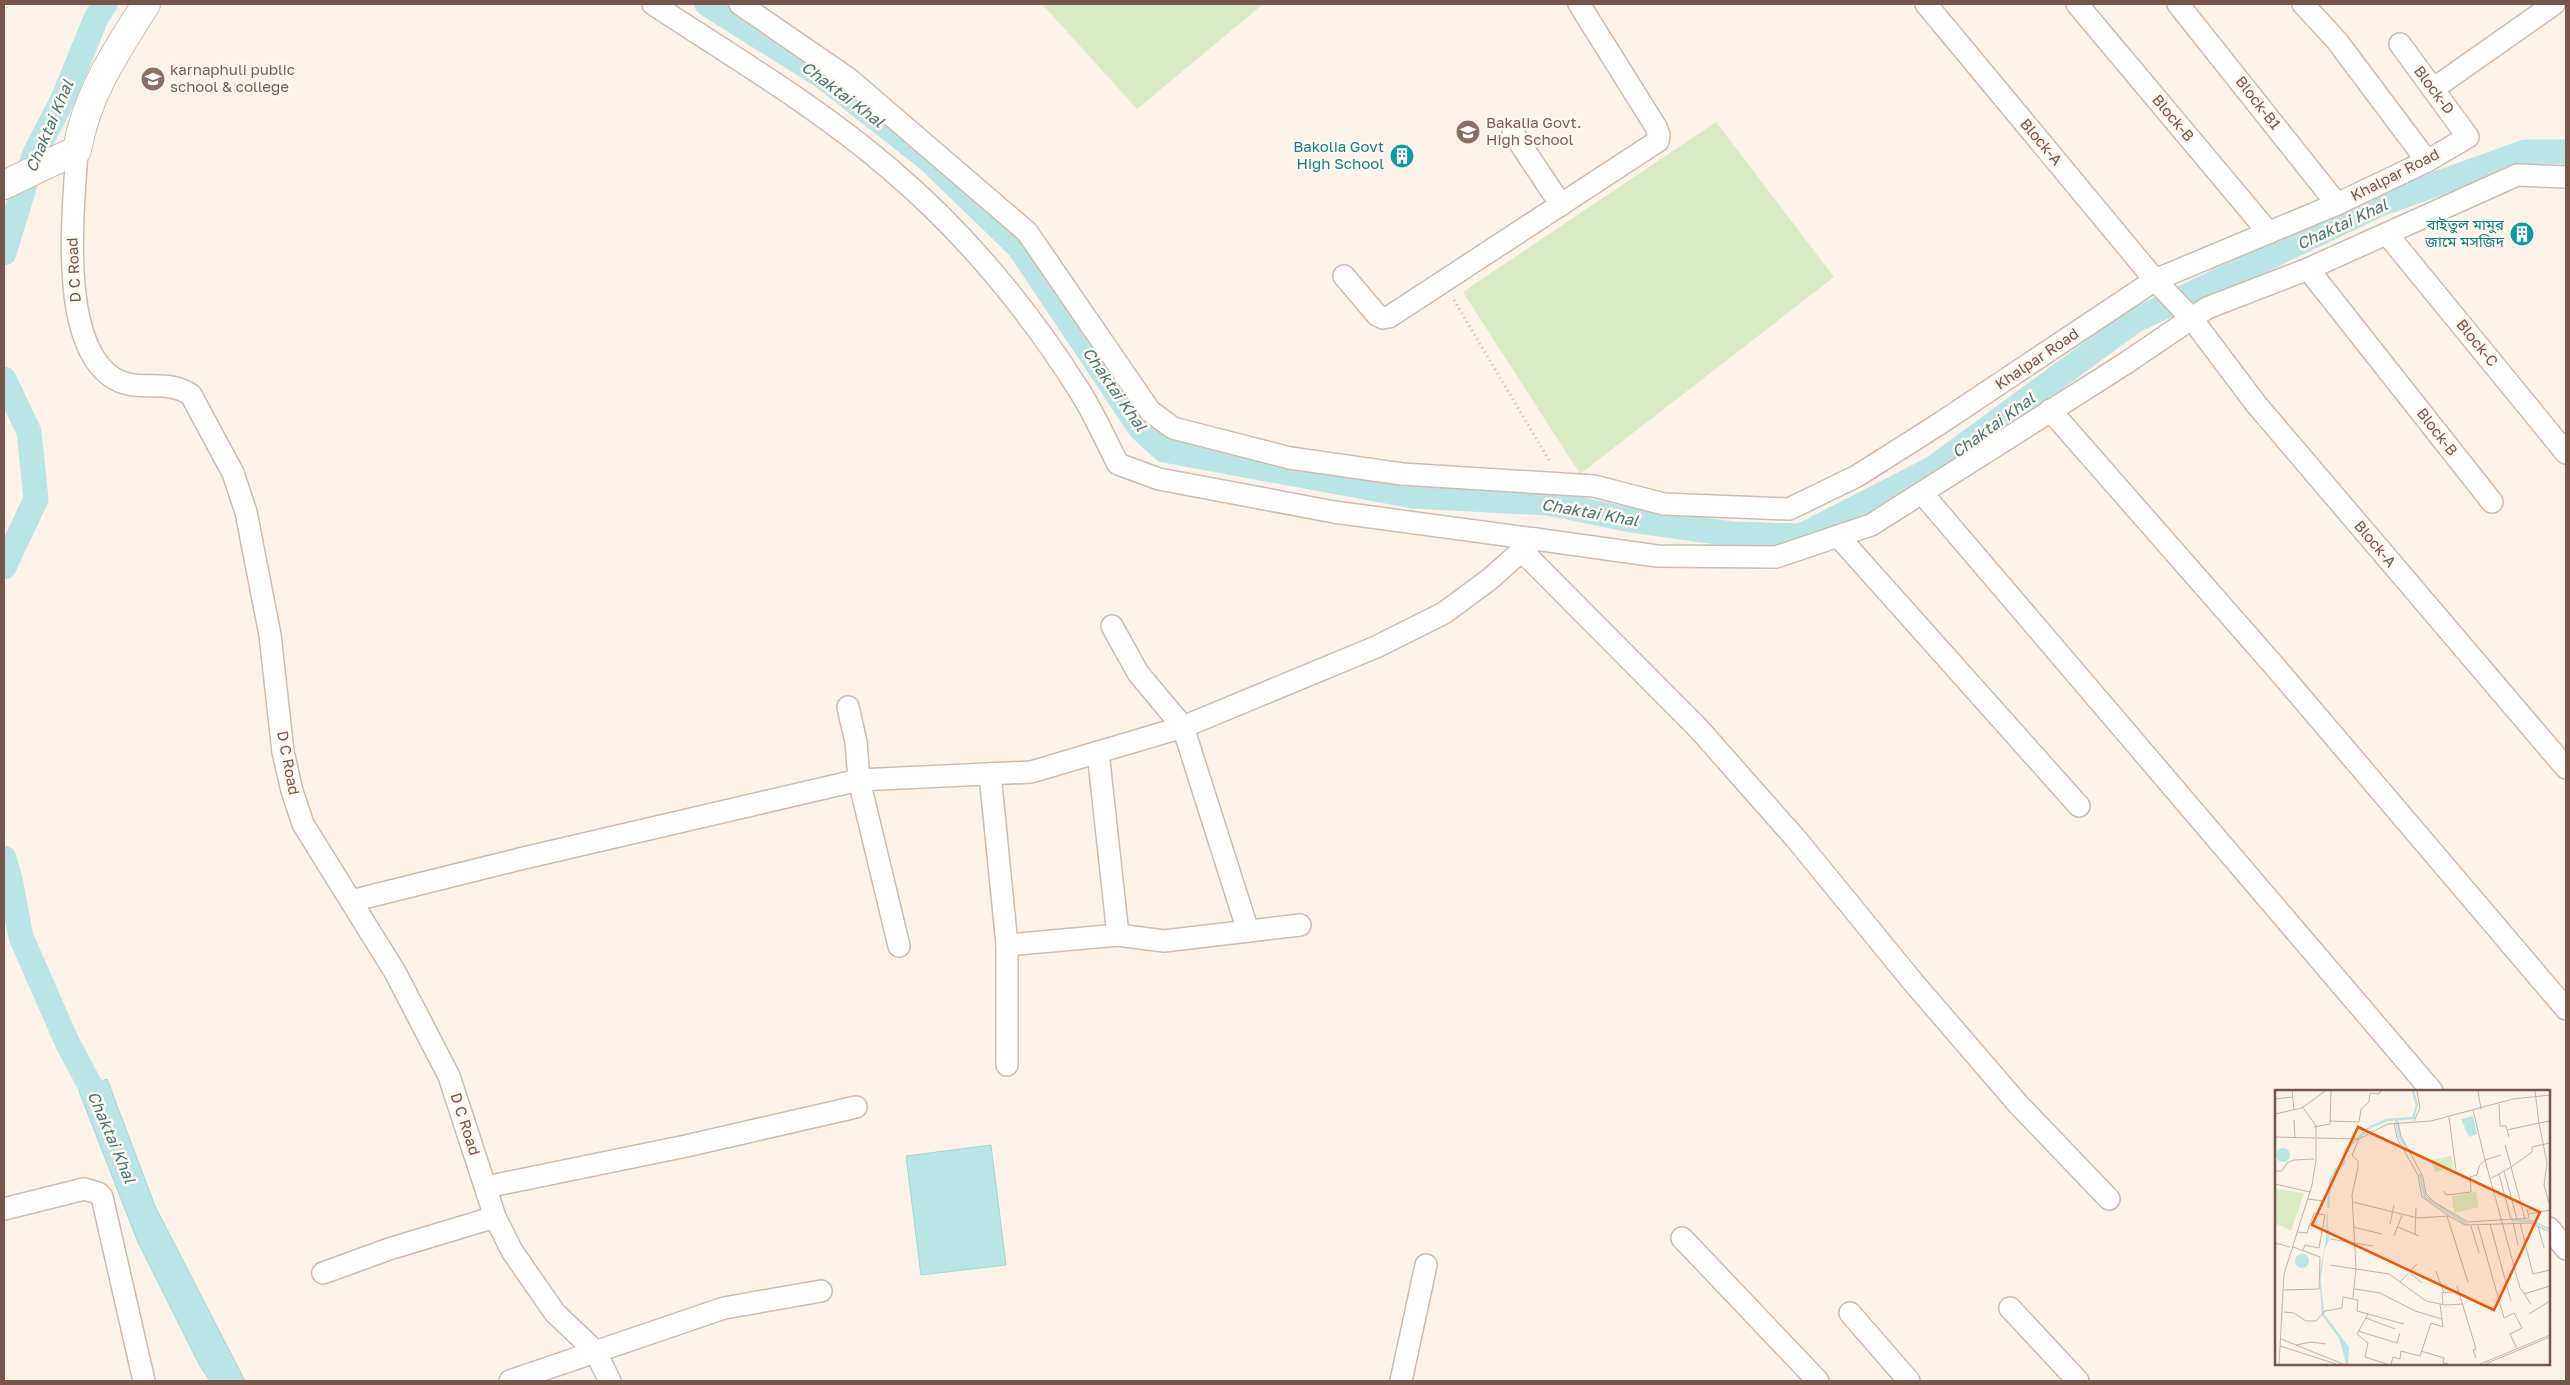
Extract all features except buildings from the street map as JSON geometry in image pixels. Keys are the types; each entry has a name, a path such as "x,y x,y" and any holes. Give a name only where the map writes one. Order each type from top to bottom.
{"street":[{"path":"4,185 78,142 100,78 146,4"},
{"path":"653,4 818,114 891,170 957,233 1024,310 1078,389 1118,464 1159,479 1528,545 1657,556 1776,558 1871,525 2126,363 2207,308 2308,269 2517,175 2566,177"},
{"name":"Khalpar Road","path":"740,4 849,79 1027,232 1150,411 1173,428 1300,459 1402,474 1594,486 1664,504 1789,509 1856,476 1896,451 2155,280 2337,204 2427,161 2468,137"},
{"path":"1344,276 1377,315 1384,318 1389,317 1658,142 1659,135 1580,4"},
{"name":"Block-A","path":"1926,4 2155,280 2192,319 2256,404 2565,767"},
{"name":"Block-B","path":"2077,4 2269,233"},
{"name":"Block-B1","path":"2178,4 2337,204"},
{"path":"2303,4 2337,41 2427,161"},
{"path":"2433,89 2554,4"},
{"name":"Block-D","path":"2400,44 2468,137"},
{"path":"1512,133 1561,205"},
{"path":"4,171 78,142"},
{"name":"D C Road","path":"78,142 72,239 75,306 89,351 104,370 115,379 141,386 171,385 183,389 191,395 233,473 246,512 270,635 283,752 292,791 303,824 395,972 449,1076 495,1217 512,1251 549,1306 595,1351 610,1381"},
{"name":"Block-C","path":"2387,234 2566,453"},
{"name":"Block-B","path":"2308,269 2492,502"},
{"path":"2050,410 2277,669 2566,1009"},
{"path":"1922,493 2431,1090"},
{"path":"1838,536 2079,806"},
{"path":"351,901 543,853 859,780 1031,772 1183,727 1376,647 1444,613 1490,579 1528,545"},
{"path":"1528,545 1698,728 1797,840 1913,982 2012,1097 2109,1199"},
{"path":"1112,626 1138,673 1183,727 1248,931"},
{"path":"848,707 856,742 859,780 898,946"},
{"path":"1098,752 1118,936"},
{"path":"990,774 1007,945 1007,1064"},
{"path":"1007,945 1118,936 1164,940 1300,925"},
{"path":"486,1187 686,1146 856,1108"},
{"path":"4,1210 84,1189 98,1193 102,1197 144,1381"},
{"path":"323,1273 389,1249 495,1217"},
{"path":"2550,1229 2566,1249"},
{"path":"1682,1238 1818,1381"},
{"path":"1401,1381 1426,1265"},
{"path":"510,1381 724,1308 821,1292"},
{"path":"2010,1308 2078,1381"},
{"path":"1850,1313 1909,1381"}],"path":[{"path":"1444,283 1564,484"}],"green space":[{"path":"1042,4 1263,4 1137,109"},
{"path":"1716,122 1834,277 1580,474 1463,292"}],"water":[{"path":"107,1079 155,1206 245,1381 210,1381 200,1366 137,1240 79,1091"},
{"path":"991,1145 1006,1265 921,1275 906,1156"}],"waterway":[{"name":"Chaktai Khal","path":"4,253 34,155 64,97 96,18 105,4"},
{"name":"Chaktai Khal","path":"707,4 822,76 929,160 1019,247 1140,428 1164,450 1413,496 1548,503 1631,520 1732,534 1801,536 1932,469 2134,321 2378,205 2525,152 2566,152"},
{"name":"Chaktai Khal","path":"4,379 29,432 36,499 4,567"},
{"name":"Chaktai Khal","path":"4,858 21,937 67,1042 107,1117"}],"place":[{"name":"karnaphuli public school & college","path":"153,79"},
{"name":"Bakalia Govt. High School","path":"1468,132"},
{"name":"Bakolia Govt High School","path":"1402,156"},
{"name":"বাইতুল মামুর জামে মসজিদ","path":"2522,234"}]}
